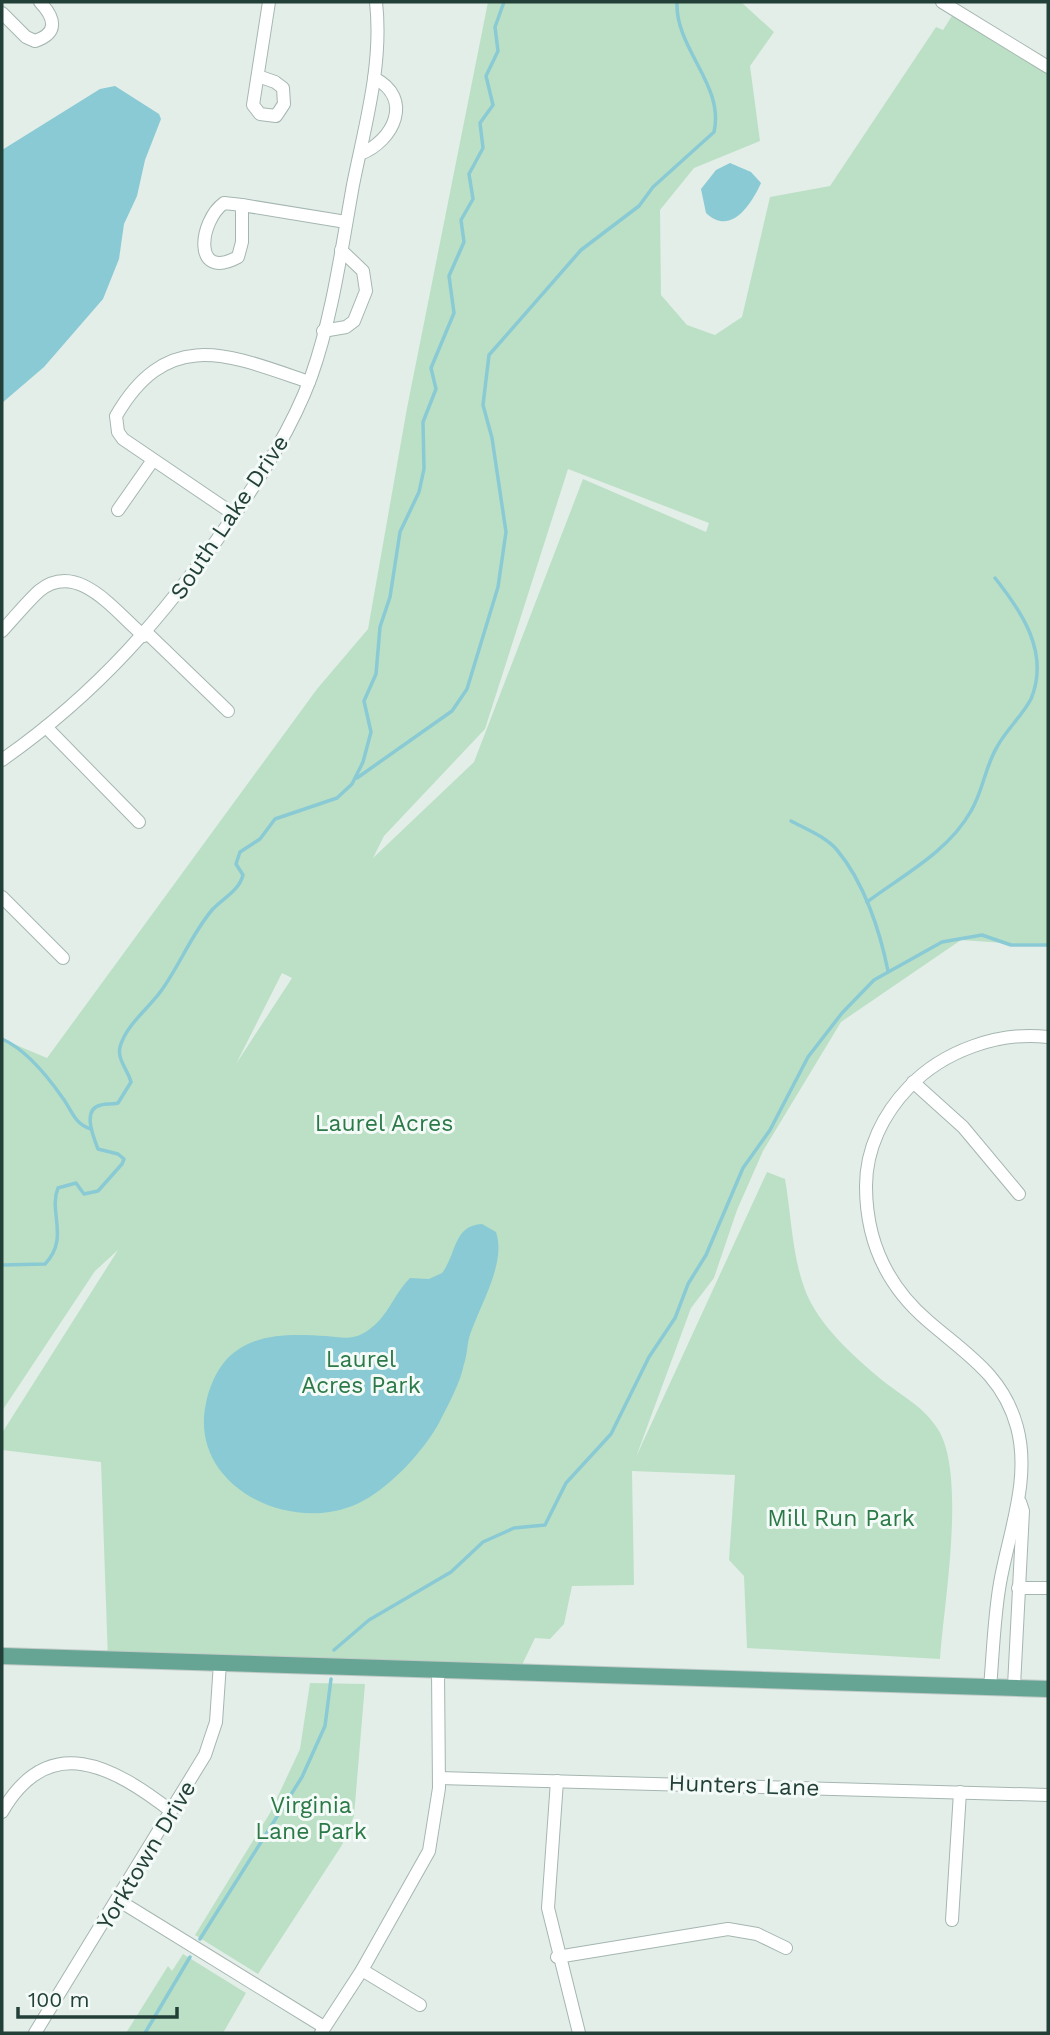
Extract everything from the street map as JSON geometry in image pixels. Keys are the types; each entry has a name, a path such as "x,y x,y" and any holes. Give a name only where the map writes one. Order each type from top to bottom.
{"main road":[{"path":"2,1656 1048,1689"}],"street":[{"path":"2,12 26,37 35,41 46,38 54,27 53,17 40,2"},
{"path":"258,76 269,2"},
{"name":"South Lake Drive","path":"2,760 96,684 145,634 176,598 282,440 309,382 341,250 374,78 379,36 376,2"},
{"path":"942,2 1048,67"},
{"path":"360,154 382,142 395,115 395,96 391,89 374,78"},
{"path":"242,205 243,242 238,257 225,264 212,261 204,252 203,239 216,209 224,203 242,205 346,222"},
{"path":"323,331 346,327 354,321 366,291 363,271 341,250"},
{"path":"234,515 123,439 118,432 116,416 134,392 168,363 201,354 224,355 309,382"},
{"path":"118,510 153,460"},
{"path":"2,631 39,592 57,582 66,581 92,590 145,634 228,711"},
{"path":"46,727 139,822"},
{"path":"2,897 63,958"},
{"path":"990,1688 1000,1587 1019,1499 1023,1456 1006,1396 978,1360 927,1320 903,1296 883,1266 871,1233 866,1198 868,1162 887,1115 913,1082 938,1062 966,1049 1010,1038 1048,1037"},
{"path":"913,1082 963,1128 1019,1194"},
{"path":"1014,1686 1023,1511 1019,1499"},
{"path":"1018,1588 1048,1588"},
{"name":"Yorktown Drive","path":"35,2033 199,1767 214,1732 220,1663"},
{"path":"118,1900 322,2030 362,1969 429,1851 436,1820 439,1778 439,1670"},
{"path":"2,1812 32,1776 66,1763 91,1765 117,1773 172,1811"},
{"name":"Hunters Lane","path":"439,1778 1048,1795"},
{"path":"557,1781 548,1908 557,1957 579,2033"},
{"path":"952,1920 960,1792"},
{"path":"557,1957 728,1929 757,1934 786,1948"},
{"path":"362,1969 420,2005"}],"green space":[{"name":"Laurel Acres Park","path":"488,2 741,2 774,32 750,66 760,141 694,168 660,210 661,295 687,325 715,335 742,317 770,197 830,186 936,27 943,30 955,11 1048,67 1048,946 961,940 841,1022 763,1151 737,1210 714,1278 691,1308 636,1457 767,1172 785,1179 799,1272 815,1310 854,1356 926,1414 939,1431 947,1452 951,1479 951,1542 940,1659 747,1648 744,1576 729,1560 735,1475 632,1471 634,1585 572,1586 564,1624 550,1639 535,1638 518,1673 108,1660 101,1462 2,1450 2,1433 118,1250 95,1271 2,1411 2,1039 47,1058 317,689 368,629 407,408","holes":["568,469 709,523 706,532 583,479 474,762 373,858 384,836 485,729","282,973 292,978 236,1064"]},
{"name":"Virginia Lane Park","path":"310,1683 365,1684 354,1816 342,1845 258,1974 195,1935 270,1813 300,1749"},
{"path":"183,1954 246,1993 223,2033 126,2033 168,1966 172,1971"}],"water":[{"path":"115,86 159,114 161,119 145,160 137,196 124,224 119,259 103,299 44,367 2,403 2,150 100,89"},
{"path":"730,163 751,172 761,183 746,208 732,219 724,221 706,213 701,189 716,170"},
{"path":"482,1224 496,1232 498,1258 495,1272 473,1326 462,1372 453,1394 432,1434 404,1469 369,1498 330,1512 302,1513 274,1507 249,1496 228,1479 212,1458 204,1432 209,1392 216,1374 226,1360 248,1344 273,1337 299,1335 349,1338 362,1334 378,1322 410,1278 429,1279 442,1273 460,1235 473,1226"}],"waterway":[{"path":"2,1265 45,1264 56,1245 55,1206 58,1188 76,1183 84,1194 98,1191 122,1164 124,1159 118,1154 98,1149 90,1124 92,1112 101,1105 118,1103 131,1082 119,1052 123,1039 168,981 212,910 238,886 243,875 236,864 240,852 260,839 275,819 337,798 352,784 363,762 371,732 364,701 376,674 380,627 390,597 400,532 419,492 424,469 423,422 436,389 431,368 454,313 449,276 464,242 461,220 473,199 469,174 483,148 480,123 493,105 486,76 498,51 495,27 504,2"},
{"path":"357,778 452,711 467,689 498,587 506,532 492,438 483,405 489,355 581,250 639,206 653,187 714,132 713,98 683,36 677,2"},
{"path":"867,902 924,862 961,826 975,803 997,747 1031,699 1036,682 1035,649 1023,619 995,578"},
{"path":"791,821 827,841 847,863 870,908 888,971"},
{"path":"334,1650 369,1620 451,1572 483,1542 514,1528 545,1525 566,1483 611,1434 649,1357 675,1318 688,1284 706,1255 743,1168 770,1130 808,1057 842,1013 874,980 942,942 982,935 1011,945 1048,945"},
{"path":"2,1039 19,1049 35,1064 77,1120 91,1129"},
{"path":"200,1939 302,1777 325,1726 331,1679"},
{"path":"145,2033 190,1957"}],"park label":[{"name":"Laurel Acres","path":"384,1123"},
{"name":"Mill Run Park","path":"841,1518"}]}
